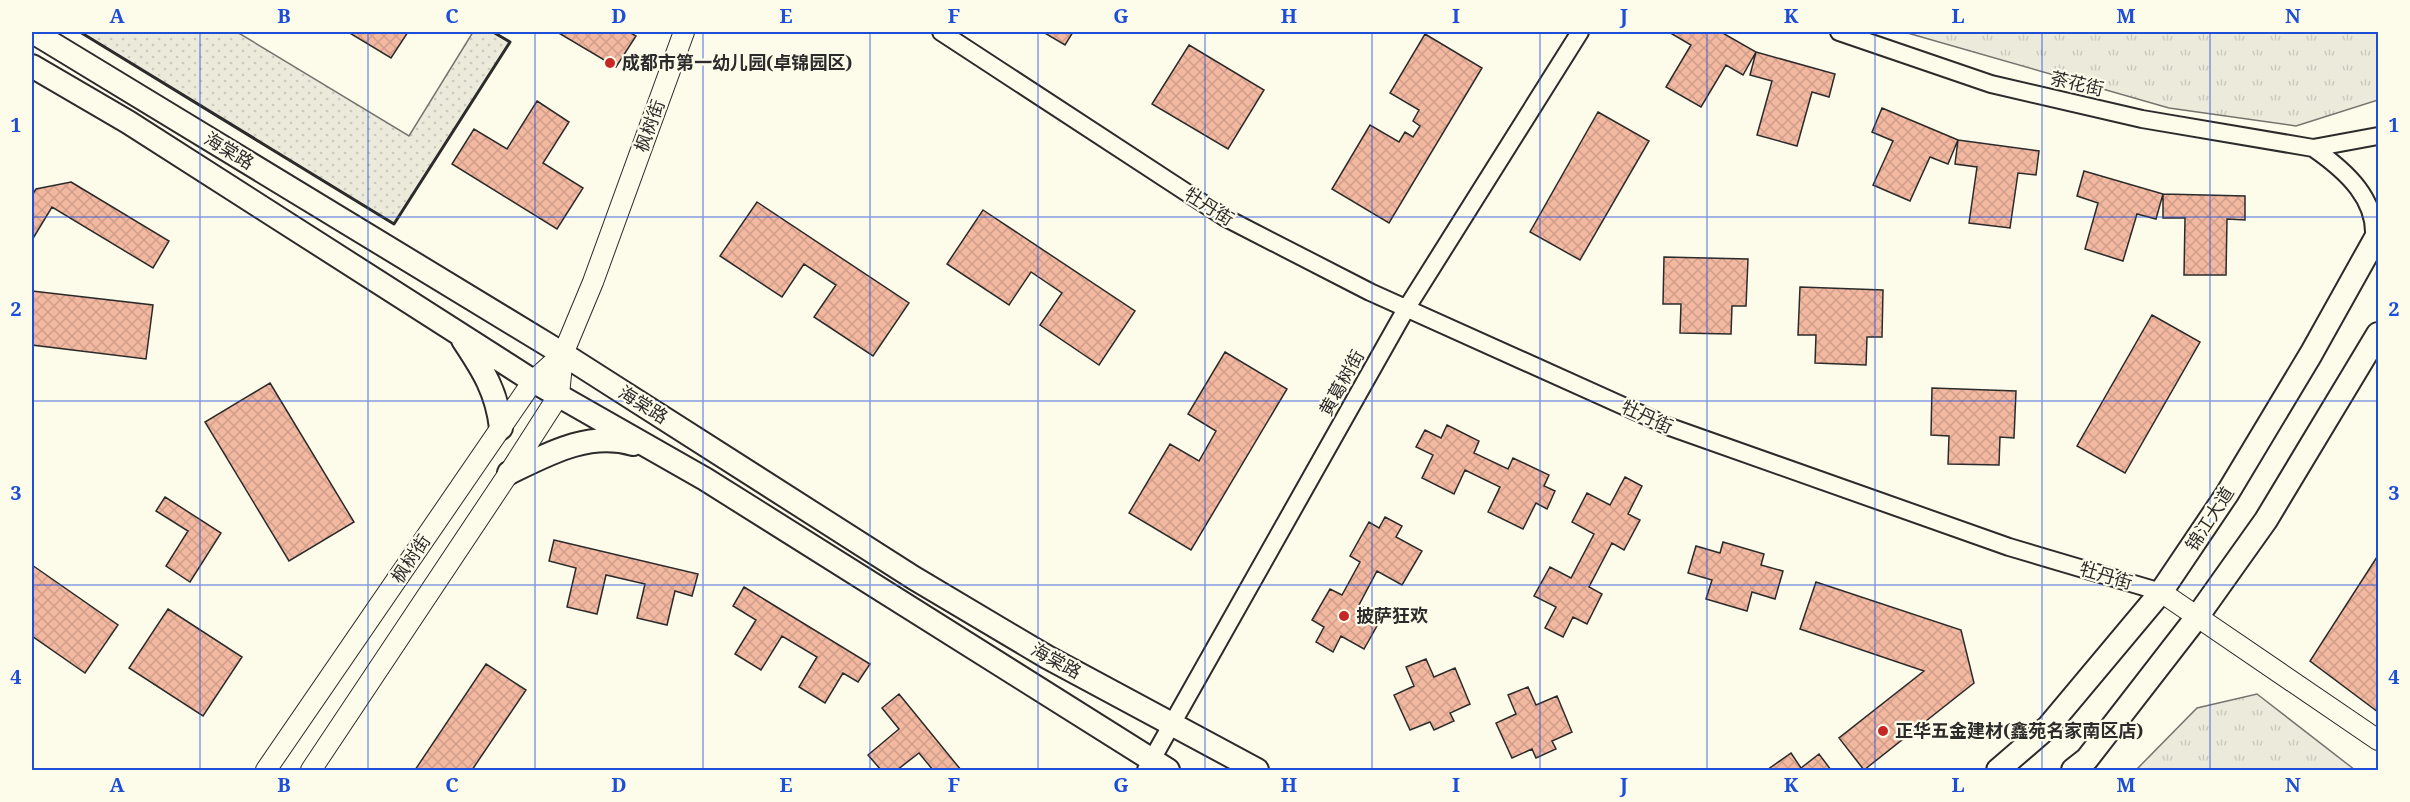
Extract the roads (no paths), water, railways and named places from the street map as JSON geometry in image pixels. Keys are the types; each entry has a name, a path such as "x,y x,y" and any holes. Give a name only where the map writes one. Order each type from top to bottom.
{"main road":[{"name":"海棠路","path":"33,32 563,354 914,578 1047,657 1257,771"},
{"name":"海棠路","path":"33,71 128,122 533,381 724,491 1156,768"},
{"name":"锦江大道","path":"1998,771 2048,728 2161,592 2233,484 2312,354 2376,240"},
{"path":"459,334 482,368 495,394 499,406 501,428"},
{"path":"2073,771 2086,759 2197,617 2266,520 2379,334"},
{"path":"509,473 569,446 592,440 610,439 658,453"}],"street":[{"name":"枫树街","path":"311,771 559,395 563,354 593,282 684,32"},
{"name":"牡丹街","path":"941,32 1224,218 1406,309 1670,427 2009,548 2161,592 2379,740"},
{"name":"黄葛树街","path":"1156,768 1172,723 1406,309 1580,32"},
{"name":"茶花街","path":"1839,32 1991,84 2142,119 2313,147 2379,136"},
{"name":"茶花街","path":"2313,147 2341,167 2359,189 2372,214 2376,240"},
{"name":"枫树街","path":"266,771 533,381 563,354"}],"place":[{"name":"成都市第一幼儿园(卓锦园区)","path":"610,63"},
{"name":"披萨狂欢","path":"1344,616"},
{"name":"正华五金建材(鑫苑名家南区店)","path":"1883,731"}]}
